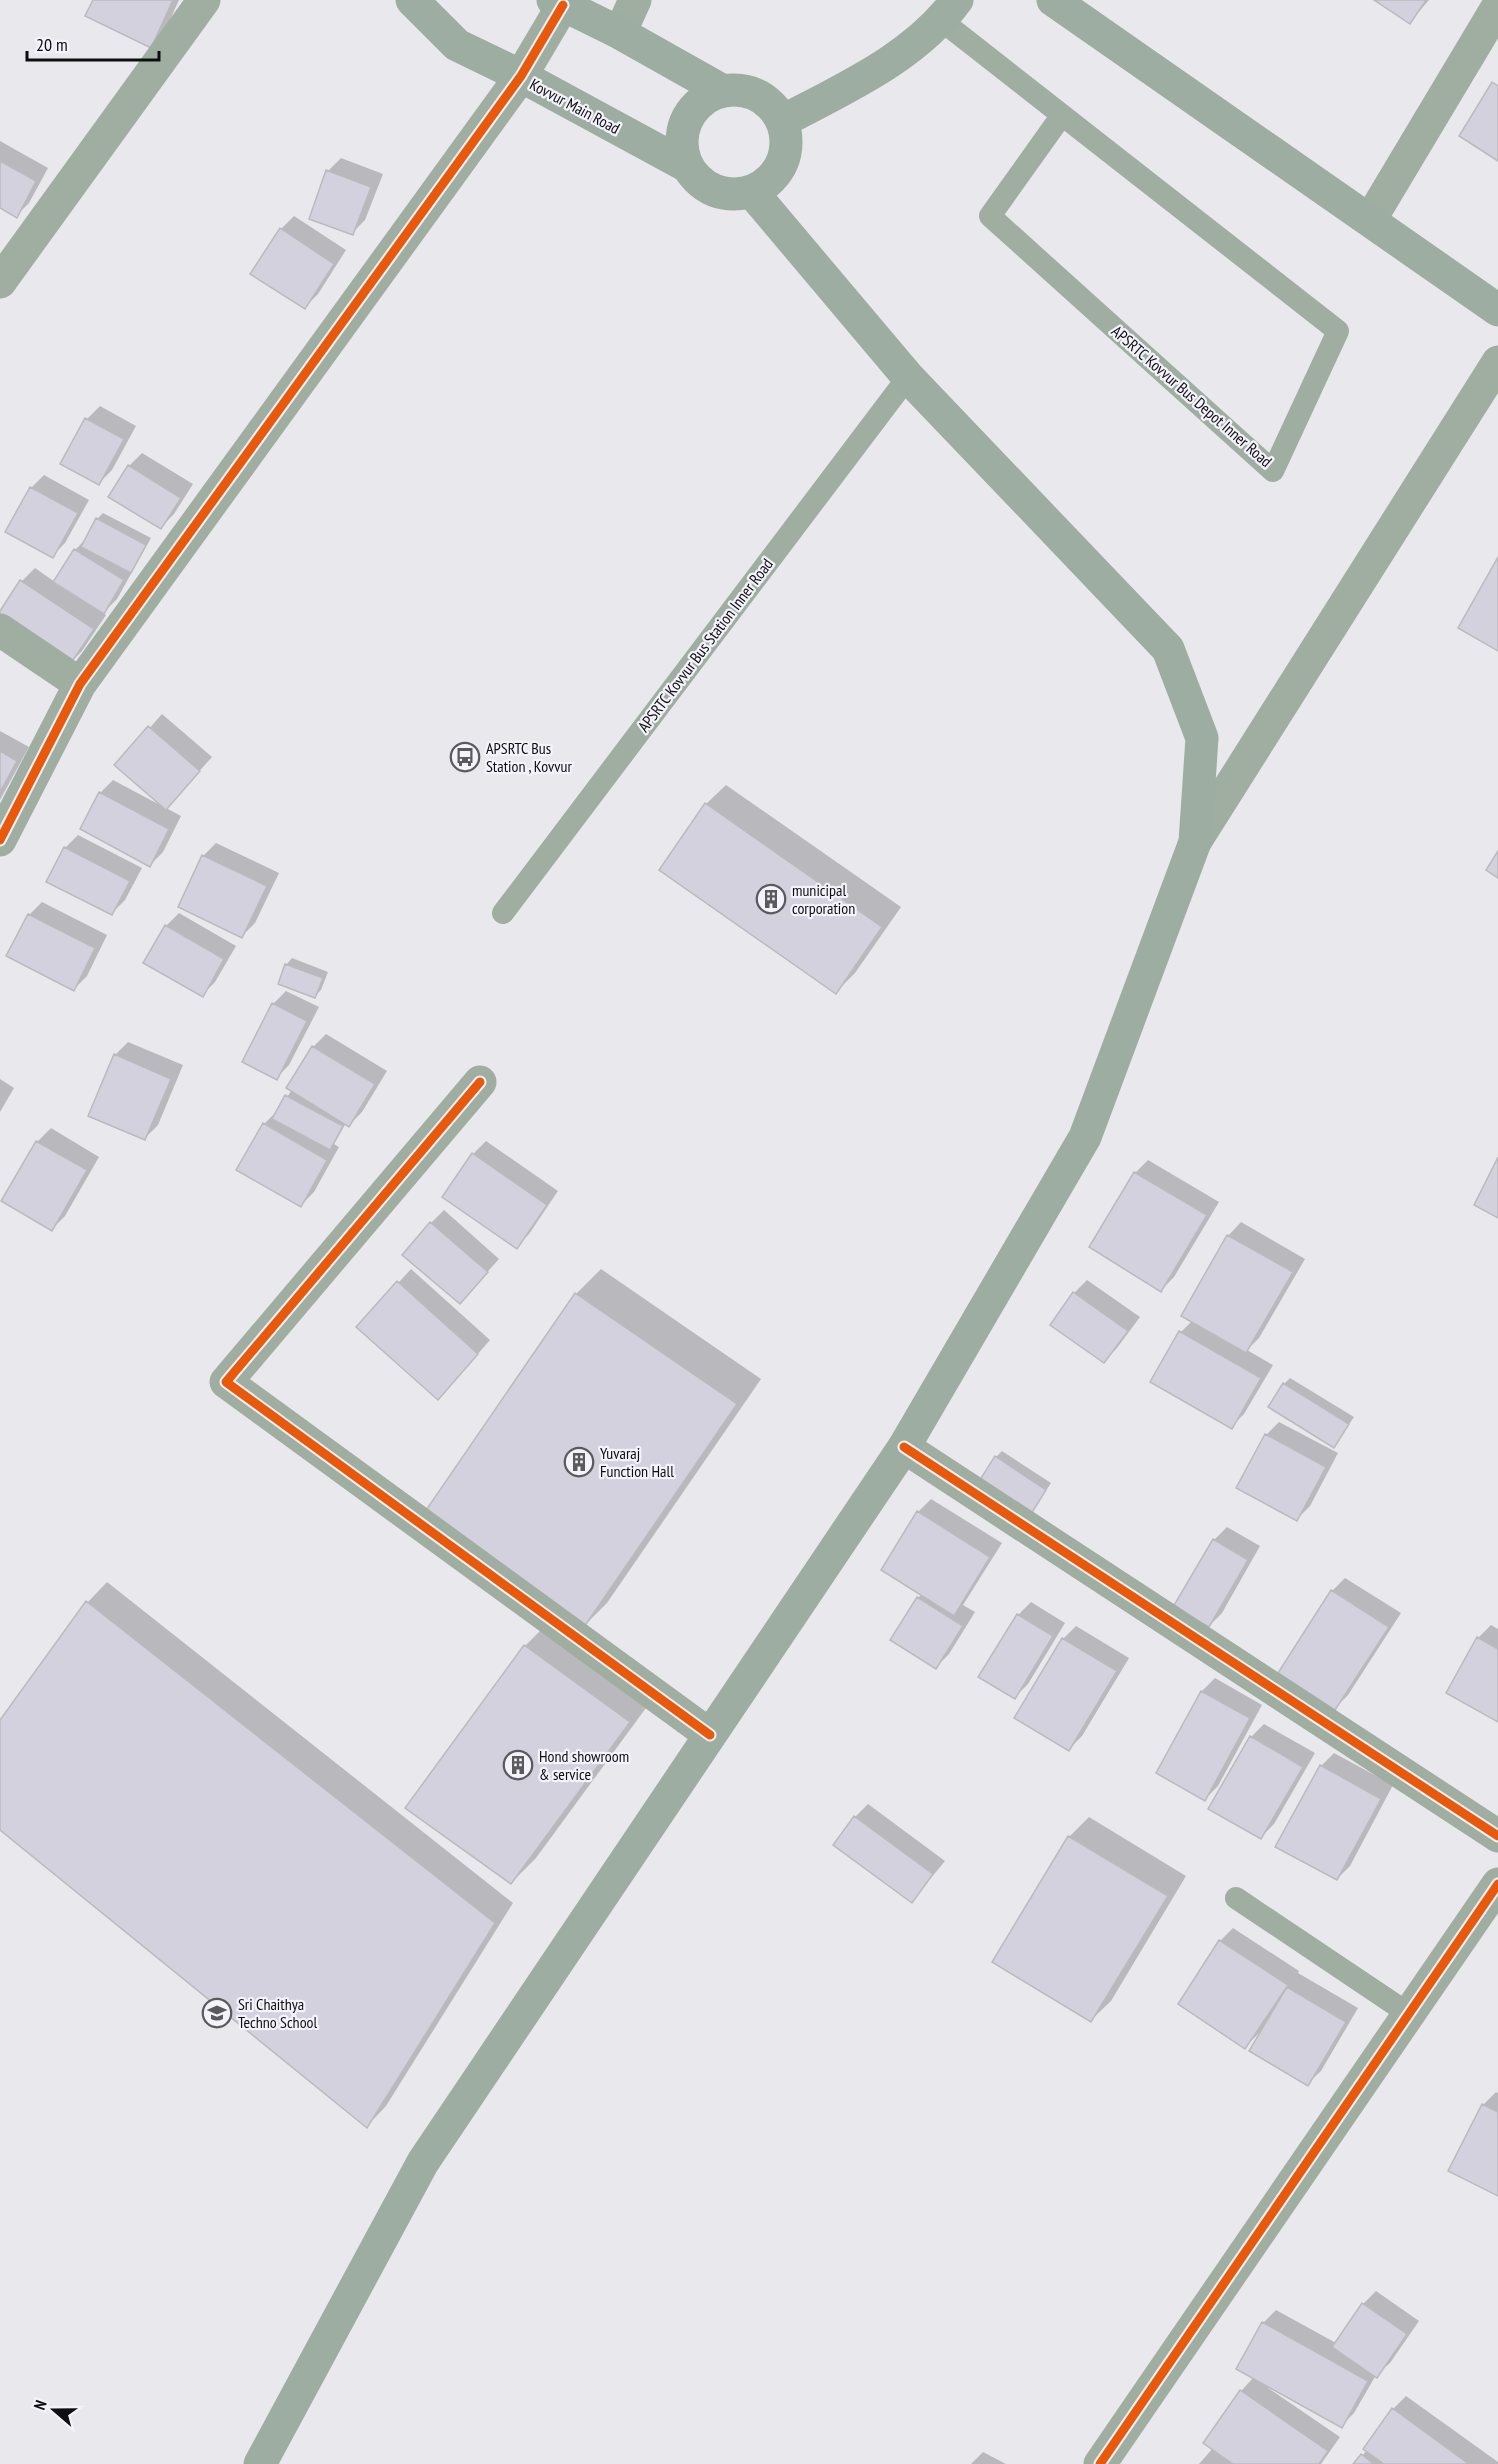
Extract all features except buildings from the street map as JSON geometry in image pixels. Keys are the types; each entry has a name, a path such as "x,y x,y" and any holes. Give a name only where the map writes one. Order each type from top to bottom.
{"main road":[{"name":"Kovvur Main Road","path":"412,0 457,45 521,76 685,165"},
{"path":"1053,0 1498,310"},
{"path":"558,3 620,33 723,91"},
{"path":"783,121 883,67 949,10"},
{"path":"741,90 758,95 773,106 783,121 787,139 785,157 778,172 767,184 752,192 736,195 720,193 704,186 685,165 681,146 684,126 693,110 706,97 723,91 741,90"},
{"path":"260,2464 423,2162 904,1447 1085,1137 1195,842 1202,738 1167,649 908,377 752,192"}],"street":[{"path":"0,282 204,0"},
{"path":"620,33 635,0"},
{"path":"0,840 80,684 521,76 558,3"},
{"path":"1370,220 1498,6"},
{"path":"1195,842 1498,362"},
{"path":"0,630 80,684"},
{"path":"480,1082 226,1382 710,1735"},
{"path":"904,1447 1498,1836"},
{"path":"1100,2464 1498,1884"}],"lane":[{"name":"APSRTC Kovvur Bus Depot Inner Road","path":"949,10 1062,115 1338,331 1273,471 990,216 1062,115"},
{"name":"APSRTC Kovvur Bus Station Inner Road","path":"503,913 908,377"},
{"path":"1236,1898 1409,2014"}],"cycle path":[{"path":"0,840 80,684 521,76 563,5"},
{"path":"480,1082 226,1382 710,1735"},
{"path":"904,1447 1498,1836"},
{"path":"1100,2464 1498,1884"}],"place":[{"name":"APSRTC Bus Station , Kovvur","path":"465,757"},
{"name":"municipal corporation","path":"771,899"},
{"name":"Yuvaraj Function Hall","path":"579,1462"},
{"name":"Hond showroom & service","path":"518,1765"},
{"name":"Sri Chaithya Techno School","path":"217,2013"}]}
